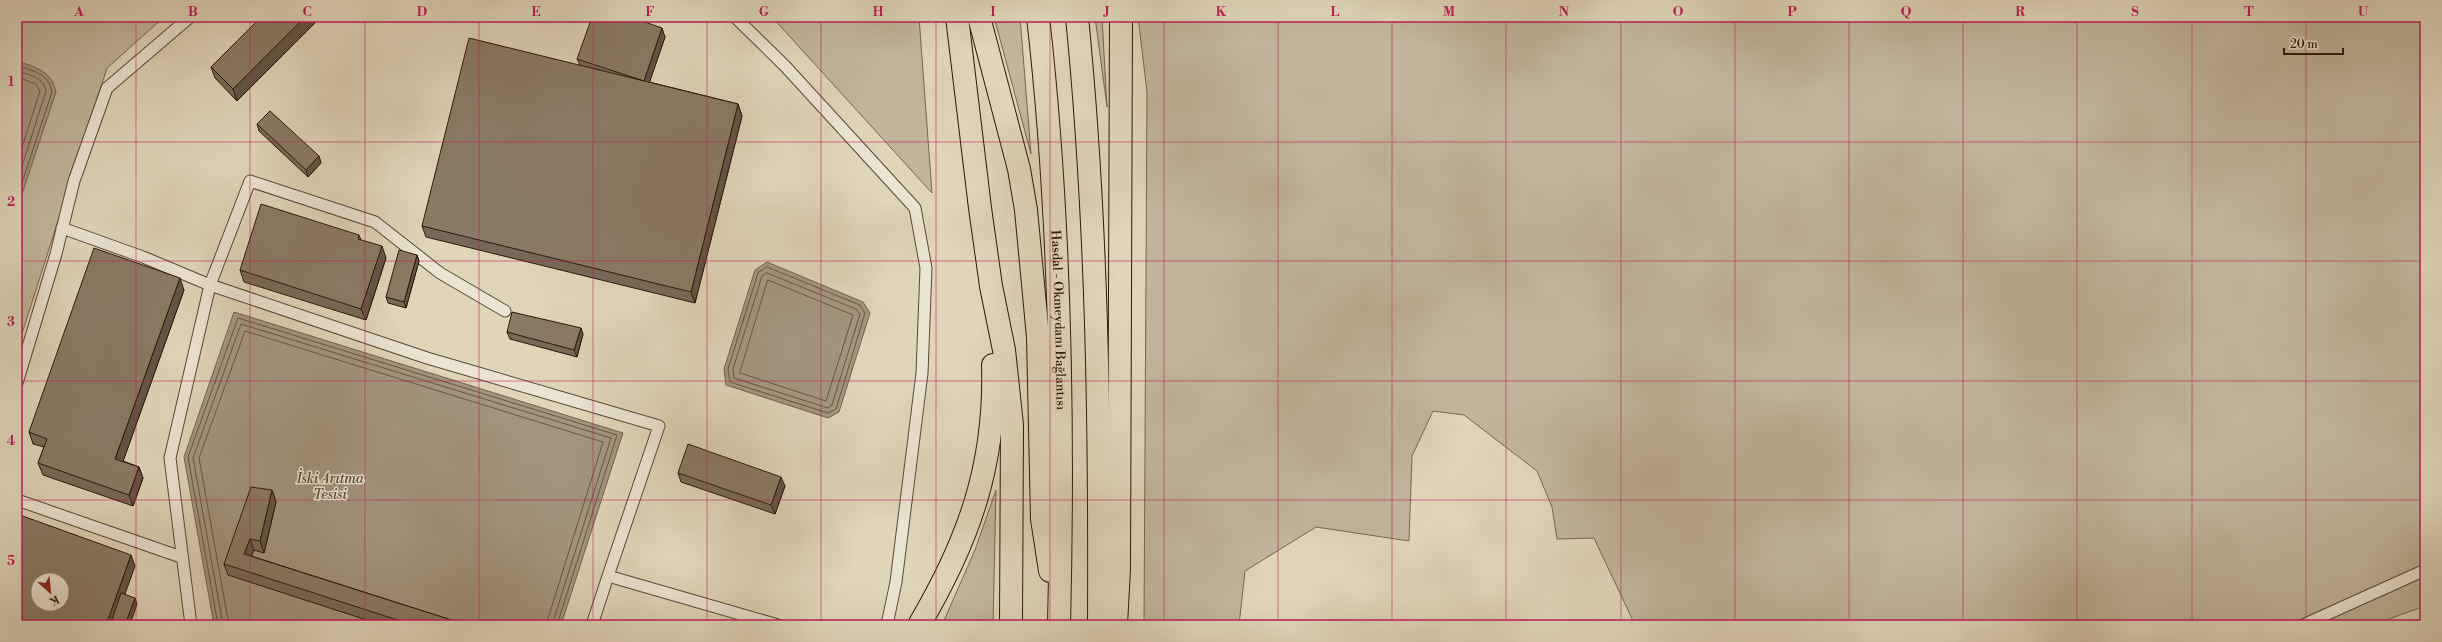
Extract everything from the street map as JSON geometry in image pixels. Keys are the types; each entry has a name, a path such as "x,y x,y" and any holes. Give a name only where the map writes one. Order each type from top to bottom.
{"highway":[{"path":"957,17 991,286 1004,350 1012,425 1011,625"},
{"path":"979,17 1019,169 1026,210 1038,337 1042,519 1052,586 1059,618"},
{"name":"Hasdal - Okmeydanı Bağlantısı","path":"1038,17 1046,98 1055,230 1061,441 1059,618"},
{"path":"1077,17 1086,110 1096,322 1099,450 1099,625"},
{"path":"1116,625 1119,569 1122,170 1121,17"},
{"path":"919,625 961,547 971,520 989,447 994,395 991,286"}],"lane":[{"path":"17,383 62,228 74,180 107,88 190,17"},
{"path":"735,17 785,66 915,208 926,268 922,373 896,582 888,620 885,625"},
{"path":"191,625 181,558 170,458 210,285 250,181 375,222 440,273 505,311"},
{"path":"62,228 143,257 210,285 427,358 659,426 592,625"},
{"path":"17,500 181,558"},
{"path":"2303,625 2425,570"},
{"path":"608,576 778,625"}],"shaded area":[{"path":"17,17 164,17 107,68 17,349"},
{"path":"772,17 919,17 932,193"},
{"path":"994,17 1020,17 1031,154"},
{"path":"1095,17 1102,17 1107,107"},
{"path":"1138,17 2425,17 2425,606 2372,625 1635,625 1594,538 1557,539 1552,507 1537,471 1464,415 1433,411 1412,456 1409,541 1316,527 1245,571 1239,625 1144,625 1147,92"},
{"path":"996,490 993,625 942,625 975,550"}],"water":[{"path":"17,61 42,71 51,79 56,92 17,209"},
{"path":"767,262 863,302 870,313 839,412 828,418 726,385 724,369 755,270"},
{"name":"İski Arıtma Tesisi","path":"234,312 623,433 561,625 214,625 184,457"}],"building":[{"path":"261,17 305,17 233,89 211,67"},
{"path":"592,17 630,17 662,28 644,81 577,59"},
{"path":"469,38 738,104 691,292 422,226"},
{"path":"270,111 319,156 306,170 257,124"},
{"path":"261,204 359,235 358,239 382,246 361,309 240,270"},
{"path":"94,248 180,278 115,459 139,467 129,495 38,463 47,439 29,432"},
{"path":"399,250 417,255 404,302 386,297"},
{"path":"512,312 581,328 574,350 507,332"},
{"path":"688,444 781,477 771,505 678,473"},
{"path":"251,487 272,490 260,541 250,539 244,554 467,625 413,625 224,564"},
{"path":"17,514 131,555 106,625 17,625"},
{"path":"121,593 135,598 125,625 115,625 111,623"}]}
